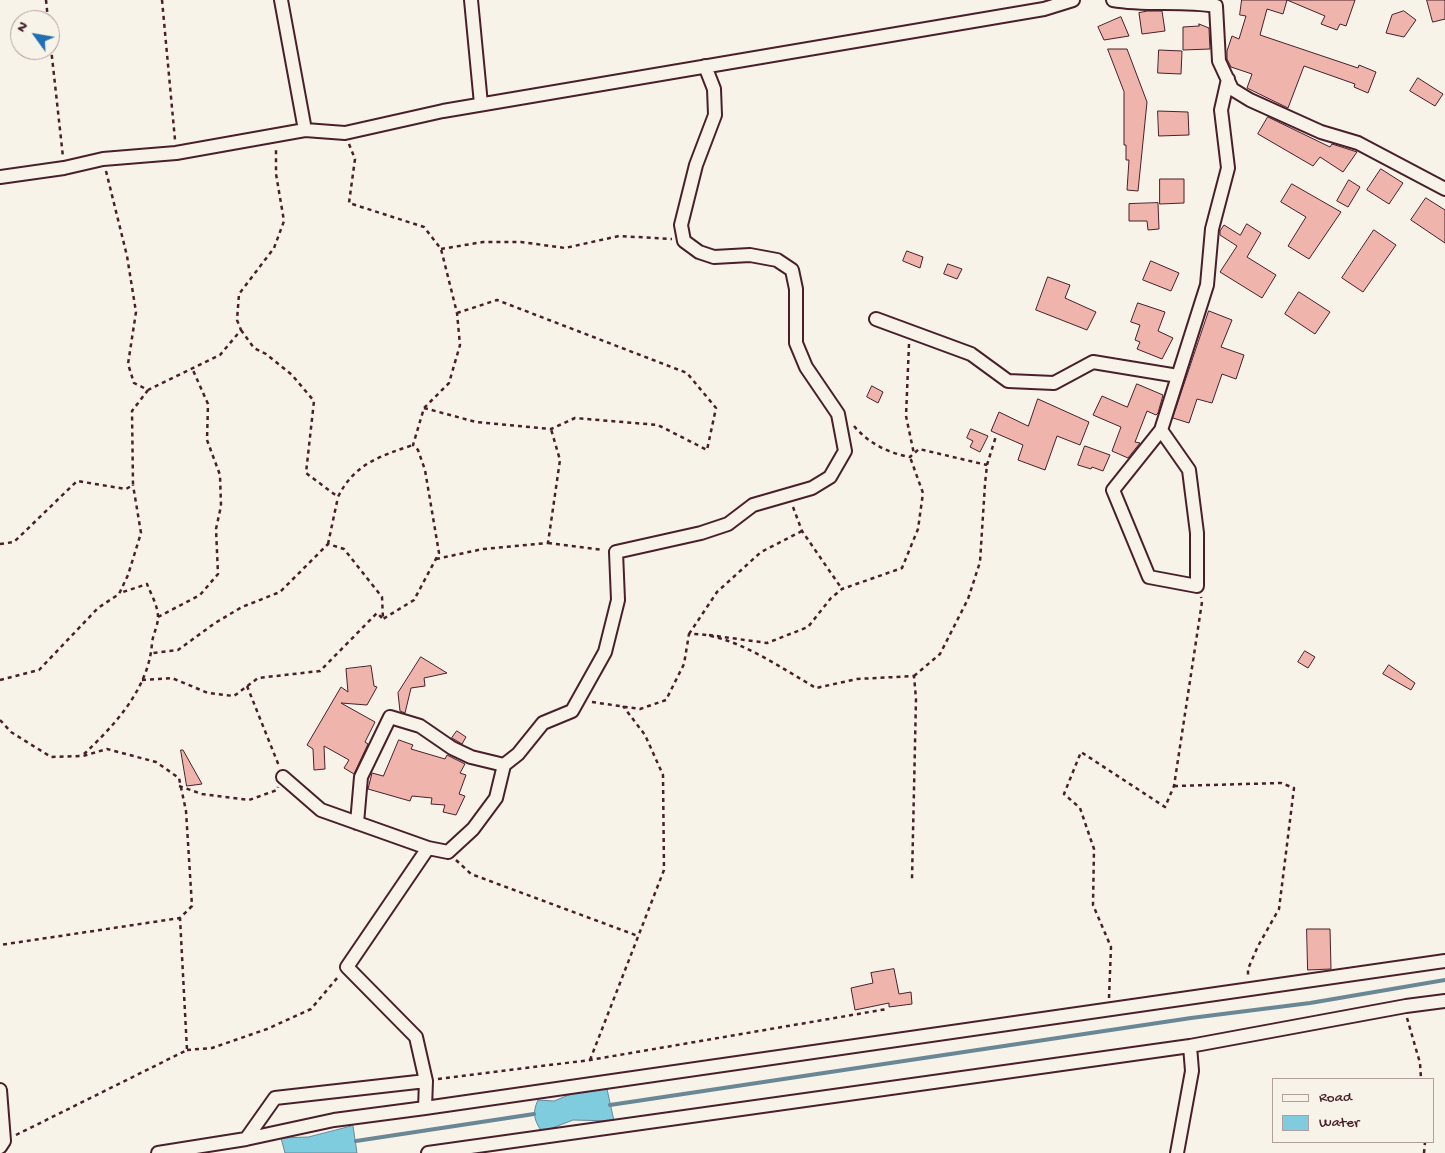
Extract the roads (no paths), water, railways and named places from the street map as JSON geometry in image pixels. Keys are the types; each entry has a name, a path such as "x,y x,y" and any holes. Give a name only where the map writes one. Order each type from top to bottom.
{"street":[{"path":"281,0 305,130"},
{"path":"471,0 481,104"},
{"path":"0,177 64,168 103,160 176,153 305,130 345,133 481,104 1044,9 1073,0"},
{"path":"1114,0 1136,3 1174,0 1217,3 1219,61 1222,72 1232,88 1250,100 1321,132 1358,143 1445,189"},
{"path":"283,777 321,810 428,848 448,852 473,829 496,798 504,764 518,754 543,723 572,711 605,652 618,600 616,552 701,533 728,524 753,505 788,493 812,488 830,477 845,451 838,414 806,366 796,343 796,289 792,270 777,260 750,255 714,258 699,252 684,241 680,225 696,164 715,115 714,89 705,66"},
{"path":"1161,430 1189,470 1197,533 1197,586 1149,577 1113,490 1161,430 1207,285 1212,229 1228,168 1221,110 1228,79"},
{"path":"876,319 970,354 1008,381 1054,383 1093,362 1178,376"},
{"path":"357,823 361,777 390,716 420,726 452,748 471,757 504,764"},
{"path":"425,1108 426,1080 416,1038 347,967 428,848"},
{"path":"158,1153 246,1139 334,1120 1445,961"},
{"path":"428,1153 464,1150 1190,1046 1406,1006 1445,1001"},
{"path":"1177,1153 1192,1071 1190,1046"},
{"path":"246,1139 275,1098 426,1080"},
{"path":"0,1090 2,1144"}],"water":[{"path":"607,1089 614,1121 573,1120 542,1132 537,1124 535,1109 538,1100 554,1101 579,1091"},
{"path":"353,1126 357,1153 285,1153 281,1138 308,1137"}],"waterway":[{"path":"610,1105 1191,1018 1310,1003 1445,980"},
{"path":"356,1141 534,1114"}]}
